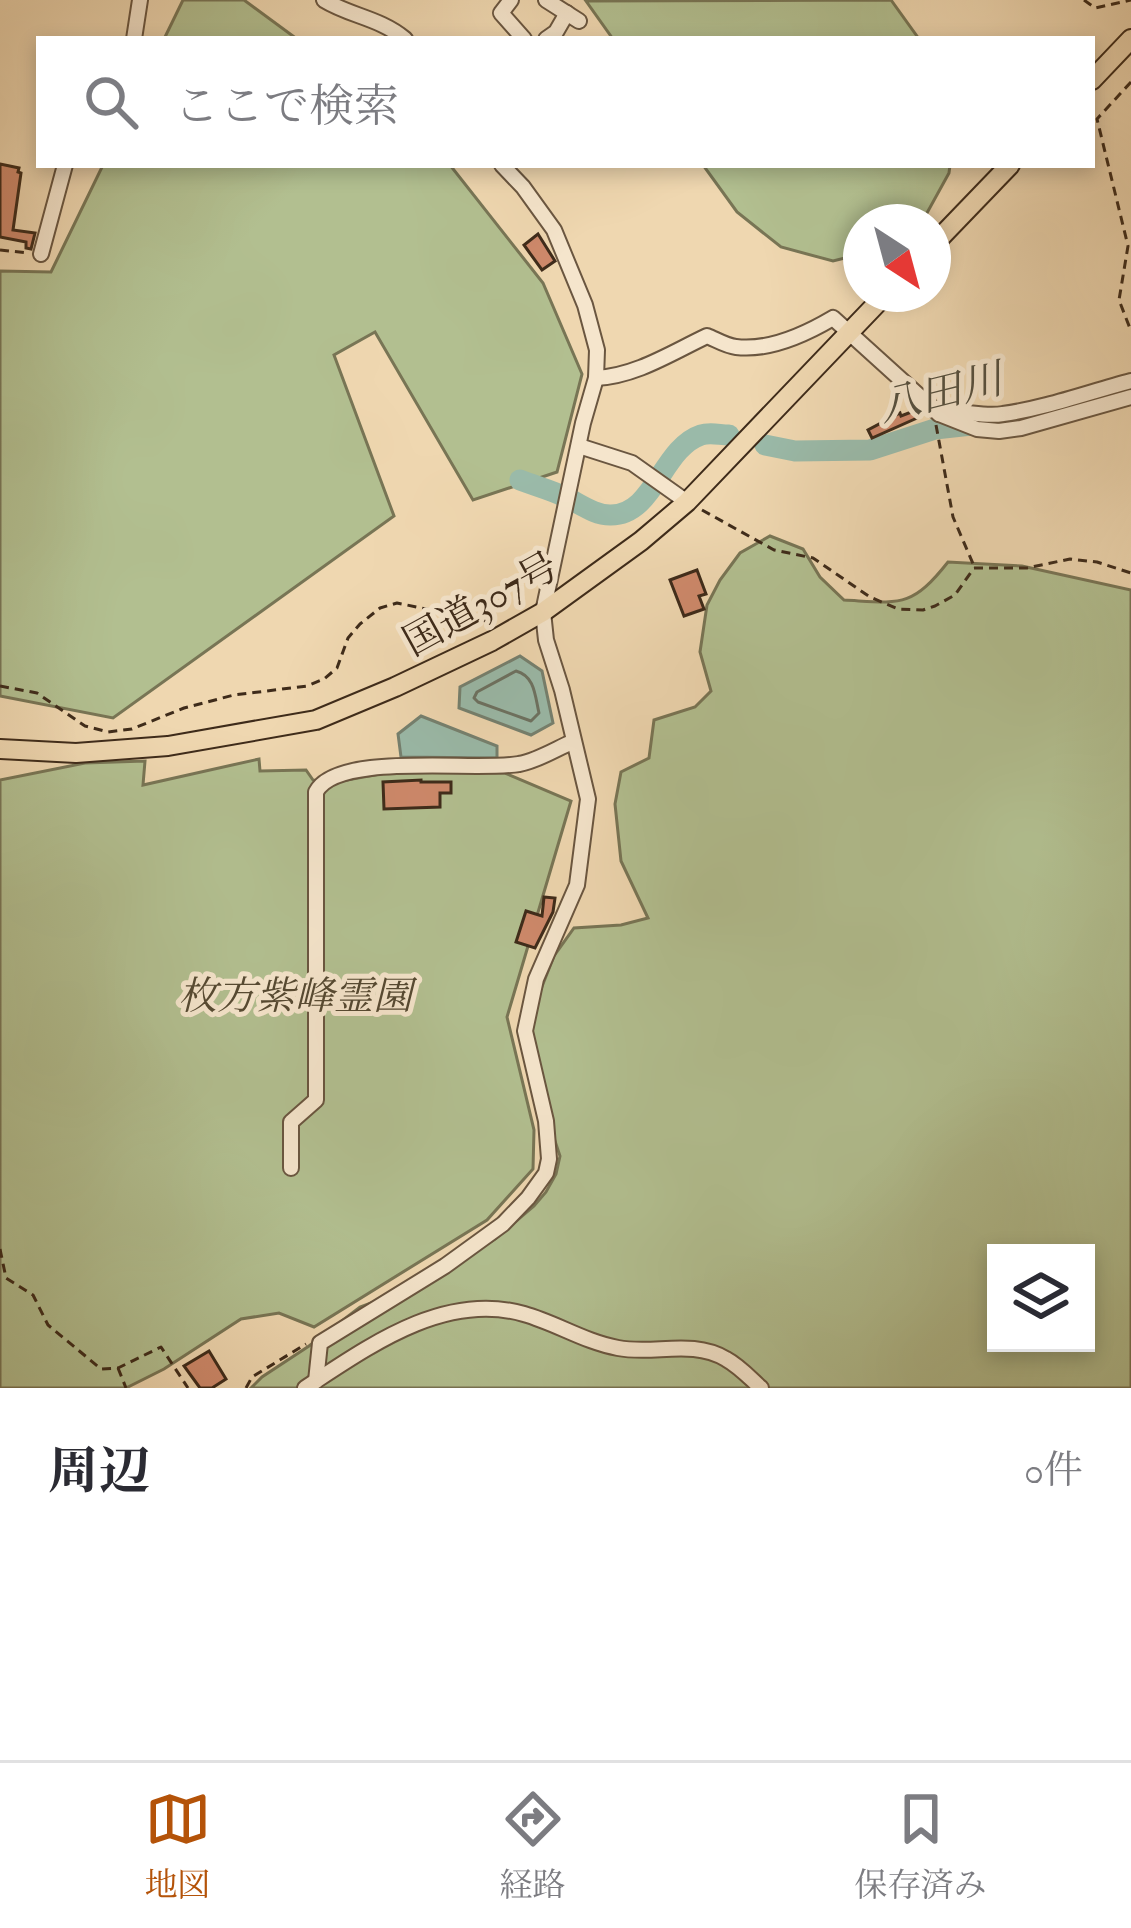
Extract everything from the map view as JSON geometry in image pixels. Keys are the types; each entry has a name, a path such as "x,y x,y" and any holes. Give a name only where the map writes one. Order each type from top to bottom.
{"highway":[{"path":"1095,77 1131,40"},
{"path":"951,226 1007,168"},
{"name":"国道307号","path":"0,749 76,753 168,746 316,719 395,687 515,628 641,542 687,502 868,312"}],"street":[{"path":"134,36 140,0"},
{"path":"324,0 401,36"},
{"path":"511,0 501,13 521,36"},
{"path":"548,0 573,17 550,36"},
{"path":"41,254 63,168"},
{"path":"311,1385 320,1342 445,1266 503,1224 546,1173 549,1159 546,1121 525,1031 536,979 577,885 588,799 546,640 543,612 596,378 597,350 554,230 505,168"},
{"path":"596,378 640,369 707,336 735,347 775,344 803,336 833,318 918,397 939,413 977,429 999,431 1054,420 1131,397"},
{"path":"939,413 952,410 969,416 996,416 1131,381"},
{"path":"580,446 632,463 687,502"},
{"path":"290,1168 291,1122 316,1100 316,792 321,781 393,765 520,764 572,742"},
{"path":"311,1385 406,1327 446,1313 488,1307 522,1313 602,1346 635,1352 705,1350 728,1359 761,1388"}],"path":[{"path":"1084,0 1095,8 1131,0"},
{"path":"1131,82 1097,119 1127,246 1119,300 1131,331"},
{"path":"0,250 41,254"},
{"path":"939,413 936,425 953,518 974,568"},
{"path":"687,502 774,550 813,558 870,597 898,609 923,610 955,595 974,568"},
{"path":"974,568 1027,568 1070,559 1131,573"},
{"path":"0,686 37,693 85,726 108,732 132,730 234,694 307,686 324,679 337,668 348,638 360,624 380,608 398,602 515,628"},
{"path":"0,1249 5,1278 33,1295 48,1325 101,1369 118,1368 160,1346 188,1388"},
{"path":"246,1388 252,1378 303,1345 320,1342"},
{"path":"118,1368 127,1388"}],"green space":[{"path":"183,0 244,0 293,36 165,36"},
{"path":"891,0 917,36 611,36 586,1"},
{"path":"102,168 452,168 543,283 582,374 557,472 473,500 375,332 334,355 394,516 113,718 0,696 0,271 51,272"},
{"path":"705,168 950,168 932,204 843,204 843,258 833,261 781,247 737,212"},
{"path":"770,536 803,549 820,577 844,600 903,600 924,588 948,562 1022,566 1131,590 1131,1388 251,1388 360,1307 422,1284 495,1239 546,1192 560,1156 545,1111 530,1017 554,956 574,928 648,918 621,861 615,804 621,772 649,758 654,720 695,707 711,691 700,652 707,605 740,553"},
{"name":"枚方紫峰霊園","path":"259,759 260,771 306,770 313,780 330,783 403,770 505,773 571,801 507,1017 534,1130 533,1169 487,1220 314,1327 279,1313 241,1319 126,1388 0,1388 0,780 85,763 145,761 143,785"}],"water":[{"path":"520,656 542,671 553,723 531,735 459,708 460,687"},
{"path":"421,716 497,746 497,758 401,757 398,734"}],"building":[{"path":"0,164 19,168 21,173 13,230 35,233 31,249 26,242 0,237"},
{"path":"538,234 555,261 542,270 524,245"},
{"path":"914,411 917,418 872,438 868,430"},
{"path":"697,570 706,594 699,596 704,609 684,616 670,580"},
{"path":"383,782 451,782 451,793 440,793 440,807 384,809"},
{"path":"544,897 555,898 553,912 535,948 516,942 526,911 542,916"},
{"path":"209,1351 226,1379 212,1388 200,1388 184,1366"}],"waterway":[{"name":"八田川","path":"765,445 795,451 870,450 935,429 1029,414"},
{"name":"八田川","path":"520,480 598,513 625,512 648,494 688,442 704,434 729,435"}]}
